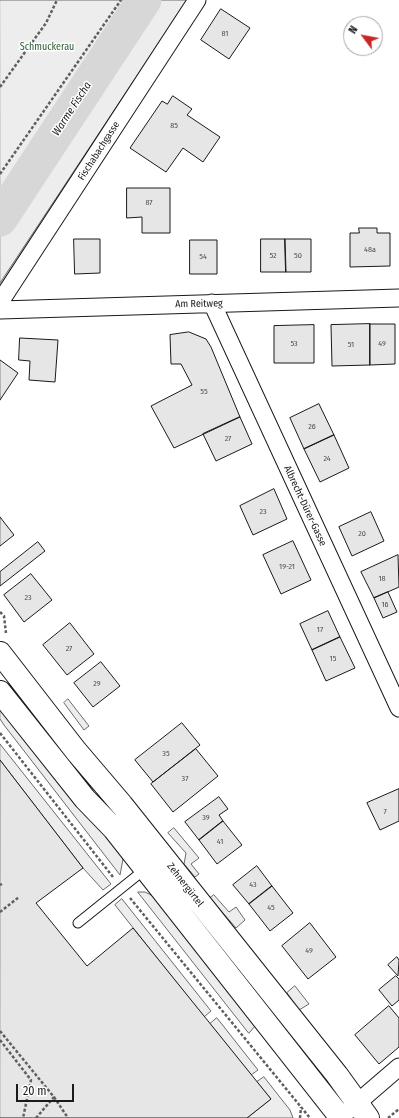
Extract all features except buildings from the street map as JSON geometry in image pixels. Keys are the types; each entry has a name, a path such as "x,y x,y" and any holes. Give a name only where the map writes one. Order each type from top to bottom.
{"main road":[{"name":"Zehnergürtel","path":"0,653 76,751 122,805 362,1110"},
{"path":"0,692 85,798 114,829 144,870 341,1118"}],"street":[{"name":"Fischabachgasse","path":"0,302 197,0"},
{"name":"Am Reitweg","path":"0,310 399,298"},
{"name":"Albrecht-Dürer-Gasse","path":"212,303 399,708"},
{"path":"341,1118 362,1110 399,1067"}],"lane":[{"path":"78,923 144,870"}],"path":[{"path":"0,87 46,23 57,0"},
{"path":"0,174 121,0"},
{"path":"0,612 4,616"},
{"path":"0,733 122,888 310,1118"},
{"path":"0,912 19,897"},
{"path":"0,1031 54,1097 68,1118"},
{"path":"0,1040 31,1080 23,1118"},
{"path":"36,1118 54,1097"},
{"path":"300,1118 301,1106"},
{"path":"388,1118 399,1109"}],"green space":[{"name":"Schmuckerau","path":"0,0 187,0 0,283"},
{"path":"68,699 89,726 84,730 64,703"},
{"path":"0,707 118,848 123,859 120,875 4,725 0,719"},
{"path":"0,744 111,884 103,890 83,868 0,760"},
{"path":"174,828 199,858 191,864 199,874 195,877 184,864 186,853 168,833"},
{"path":"138,892 145,892 153,896 256,1025 249,1033"},
{"path":"214,895 229,912 236,907 245,920 236,928 210,898"},
{"path":"122,899 211,1011 204,1017 115,905"},
{"path":"295,986 309,1004 299,1010 287,993"},
{"path":"217,1018 258,1070 251,1075 210,1024"},
{"path":"264,1077 290,1110 293,1118 247,1118 271,1099 257,1082"}],"waterway":[{"name":"Warme Fischa","path":"0,219 144,0"}]}
